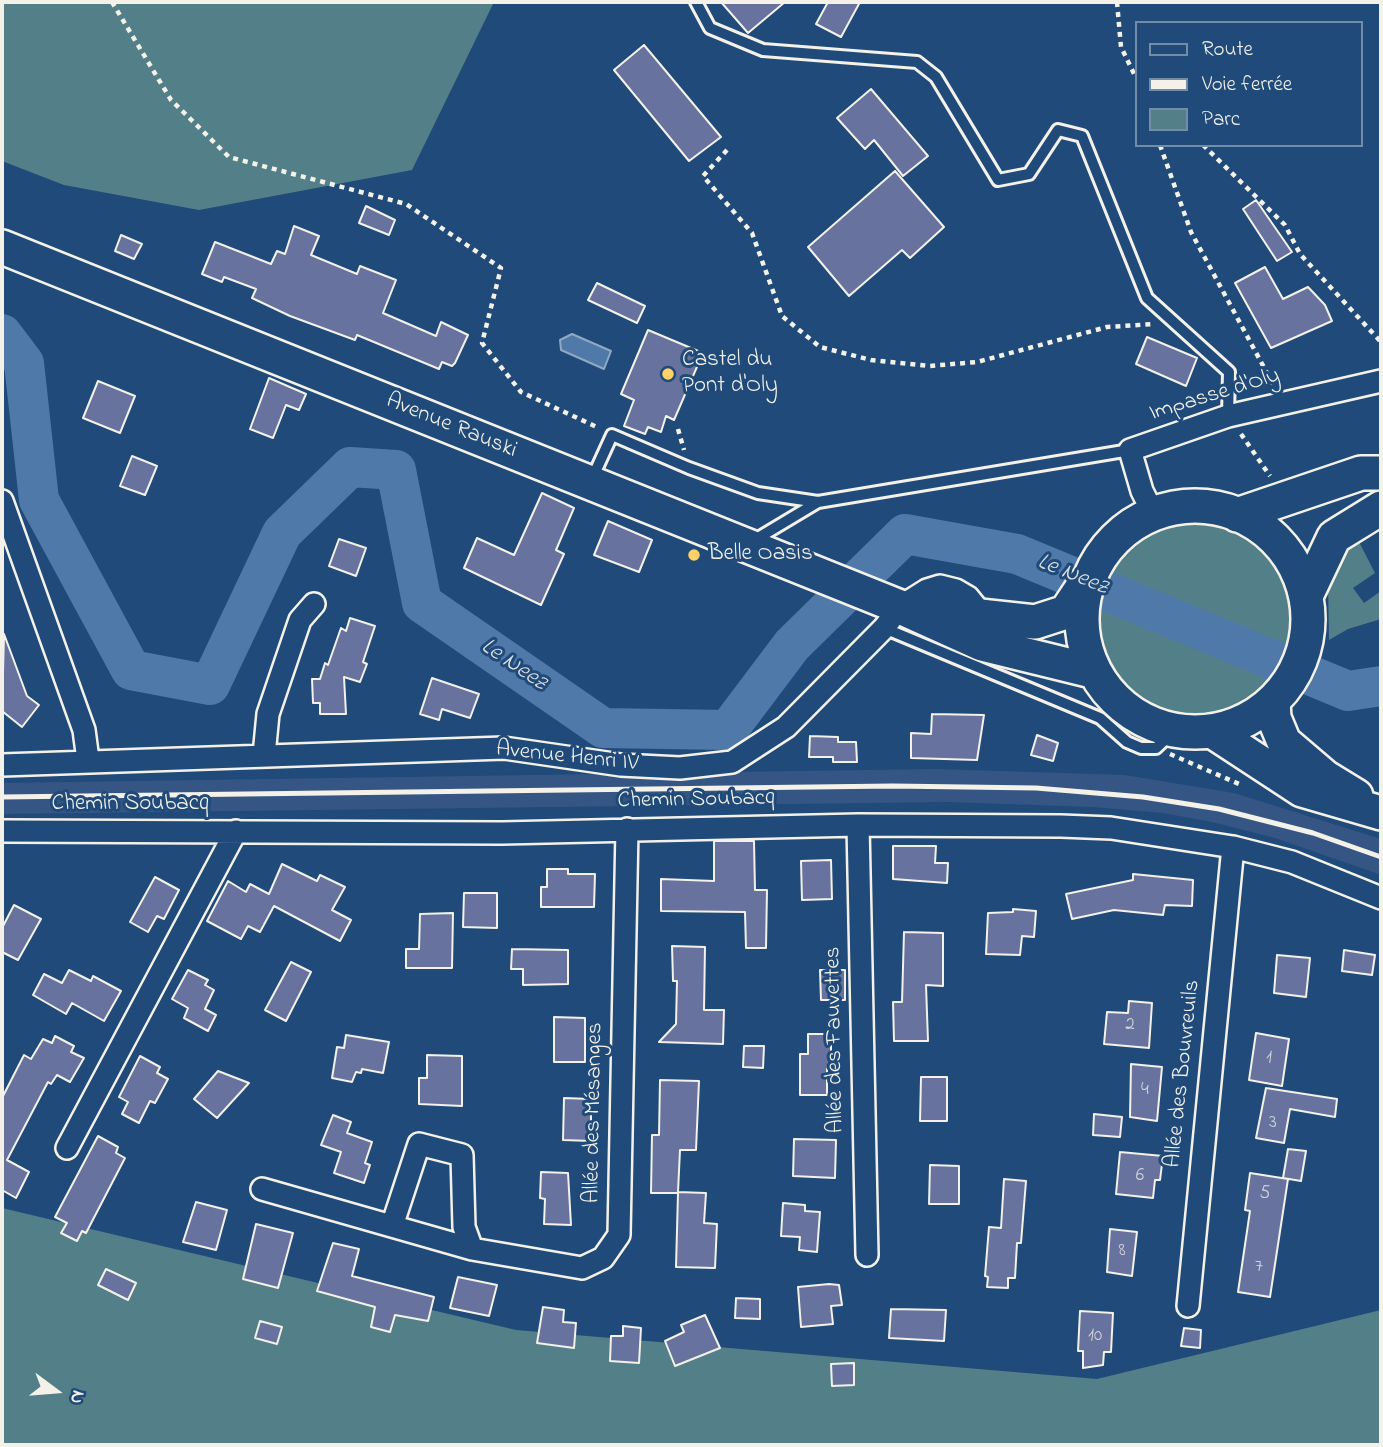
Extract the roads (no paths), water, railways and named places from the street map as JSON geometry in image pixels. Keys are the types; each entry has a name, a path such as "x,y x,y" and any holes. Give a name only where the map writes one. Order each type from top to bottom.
{"main road":[{"name":"Avenue Rauski","path":"2,247 745,546 887,611 982,644 1088,661"},
{"path":"1237,515 1361,473 1381,473"},
{"path":"1175,506 1207,507 1237,515 1281,545 1297,568 1306,596 1307,629 1302,655 1290,681 1273,701 1245,721 1212,731 1176,729 1148,719 1127,708 1107,691 1088,661 1081,615 1091,575 1120,536 1135,522 1153,513 1175,506"},
{"path":"1306,596 1335,537 1381,508"},
{"name":"Avenue Rauski","path":"887,611 1035,622 1066,612 1091,575"},
{"path":"1273,701 1273,718 1284,742 1325,777 1350,790 1377,812"},
{"path":"1212,731 1302,790 1377,812"}],"street":[{"name":"Impasse d'Oly","path":"1153,513 1142,491 1130,450 1228,416 1381,381"},
{"path":"2,501 84,730 88,760"},
{"path":"264,755 268,714 300,620 314,604"},
{"name":"Avenue Henri IV","path":"2,765 504,748 621,765 680,768 732,762 786,727 887,611"},
{"name":"Chemin Soubacq","path":"2,831 502,833 858,825 1111,828 1233,846 1292,862 1381,898"},
{"name":"Allée des Fauvettes","path":"858,825 867,1255"},
{"name":"Allée des Mésanges","path":"262,1189 472,1249 582,1268 603,1258 618,1235 627,829"},
{"path":"67,1148 236,831"},
{"name":"Allée des Bouvreuils","path":"1188,1306 1233,846"},
{"path":"392,1226 419,1144 462,1155 464,1227 472,1249"}],"lane":[{"path":"696,2 710,28 763,50 917,62 936,77 998,180 1029,174 1058,130 1082,136 1147,299 1229,372 1228,416"},
{"path":"590,483 612,435 689,468 758,493 818,502 1130,450"},
{"path":"745,546 818,502"},
{"path":"887,611 925,643 1100,718 1127,742 1141,748 1156,748 1176,729"},
{"path":"887,611 925,643"}],"waterway":[{"name":"Le Neez","path":"2,334 24,363 39,500 131,670 210,685 282,533 350,467 396,470 422,603 603,728 728,730 792,645 905,534 1017,554 1348,691 1381,686"}],"railway":[{"path":"2,797 893,786 1036,788 1143,797 1219,809 1313,833 1381,857"}],"place":[{"name":"Castel du Pont d'Oly","path":"668,374"},
{"name":"Belle Oasis","path":"694,555"}]}
